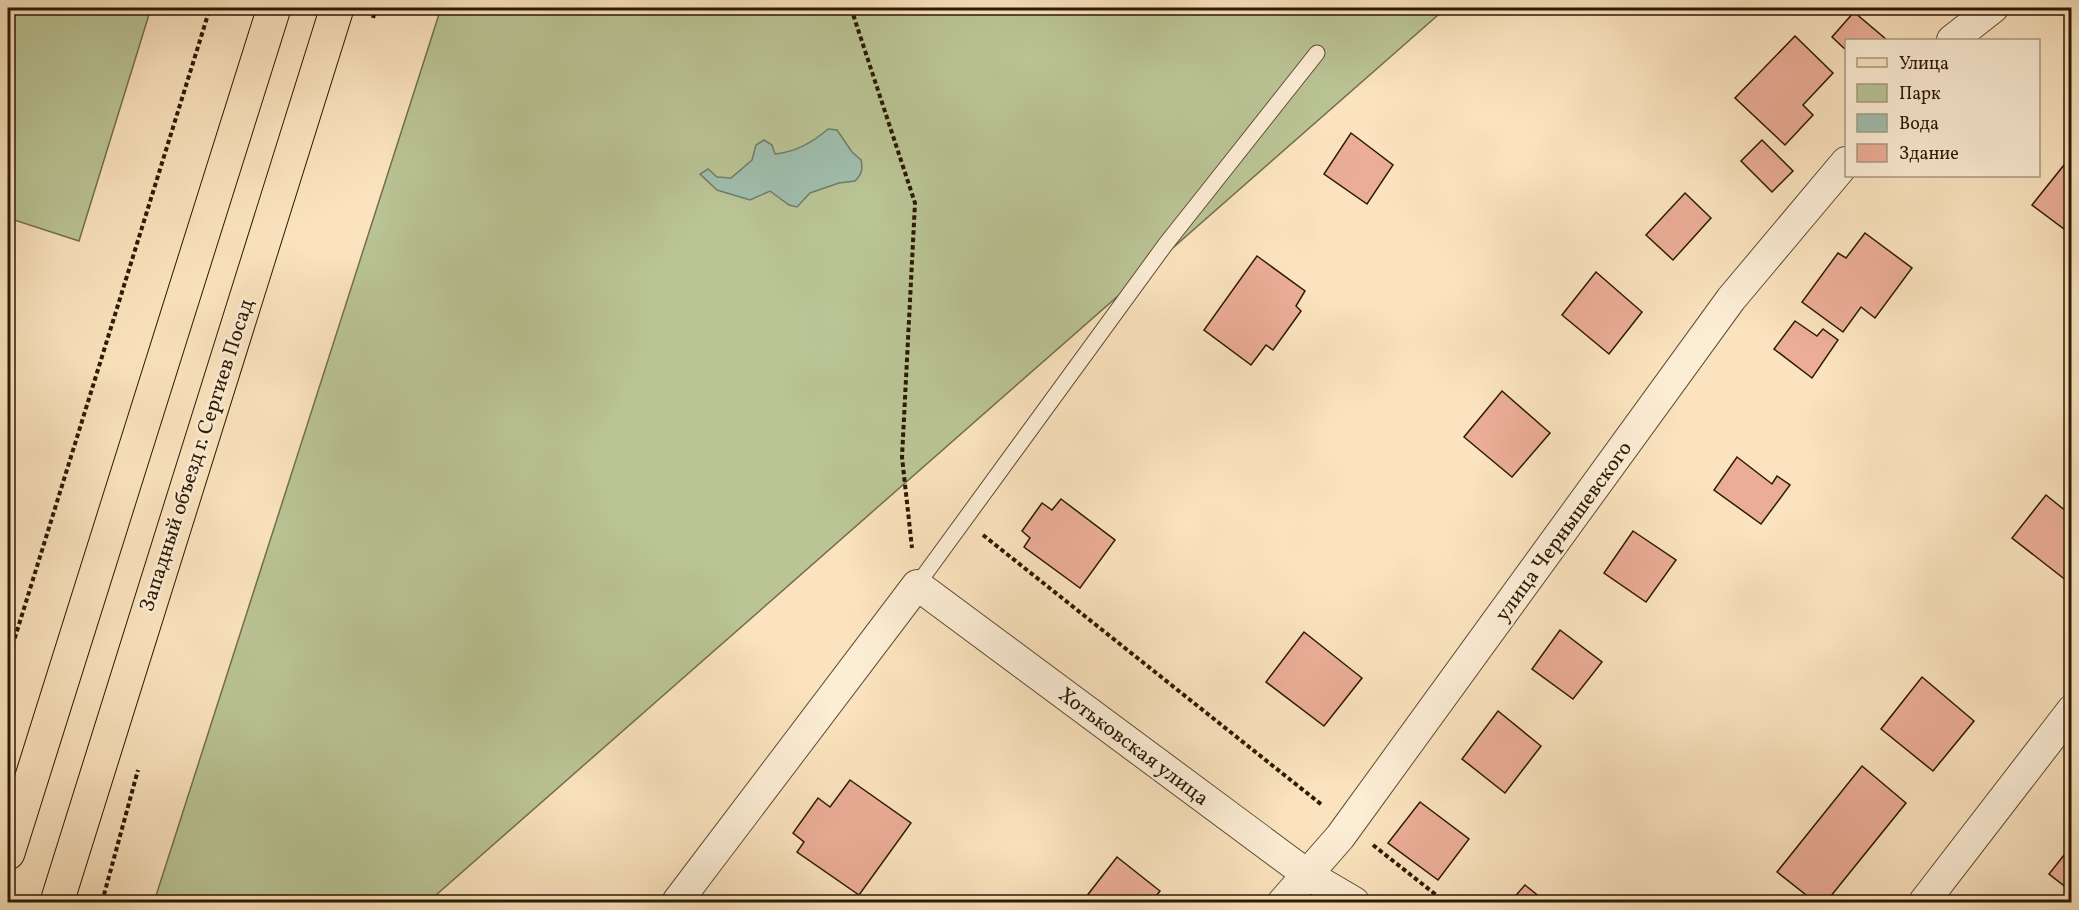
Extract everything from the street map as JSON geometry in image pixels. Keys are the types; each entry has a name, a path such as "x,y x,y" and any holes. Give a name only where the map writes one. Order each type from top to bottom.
{"main road":[{"path":"8,853 274,8"},
{"name":"Западный объезд г. Сергиев Посад","path":"57,903 337,8"}],"street":[{"path":"1953,39 1993,8"},
{"name":"улица Чернышевского","path":"1283,903 1348,826 1731,300 1845,163"},
{"name":"Хотьковская улица","path":"916,585 1308,875 1354,903"},
{"path":"677,903 916,585"},
{"path":"1924,903 2072,710"}],"lane":[{"path":"916,585 1165,245 1317,53"}],"path":[{"path":"8,660 210,8"},
{"path":"851,8 915,203 902,457 916,585"},
{"path":"964,520 1446,903"}],"green space":[{"path":"8,8 151,8 79,241 8,218"},
{"path":"441,8 1446,8 428,902 154,902"}],"water":[{"path":"828,129 837,130 852,152 861,160 861,174 855,181 839,183 810,193 797,207 789,205 770,191 750,200 717,190 700,174 708,169 717,177 731,178 752,160 756,145 764,140 772,145 775,154 783,153 803,146"}],"building":[{"path":"1854,12 1886,39 1845,39 1845,49 1832,37"},
{"path":"1795,36 1833,73 1803,105 1813,115 1785,145 1735,98"},
{"path":"1351,133 1393,165 1367,204 1324,174"},
{"path":"1762,140 1793,171 1772,192 1741,161"},
{"path":"2072,155 2072,235 2032,205"},
{"path":"1685,193 1711,218 1673,260 1646,235"},
{"path":"1865,233 1912,268 1875,318 1861,307 1843,332 1802,302 1838,253 1846,258"},
{"path":"1257,256 1305,291 1296,306 1301,311 1273,350 1266,345 1251,365 1204,330"},
{"path":"1596,272 1642,312 1609,354 1562,315"},
{"path":"1795,321 1817,336 1823,329 1838,340 1812,378 1774,349"},
{"path":"1502,391 1550,433 1512,477 1464,437"},
{"path":"1737,457 1772,484 1777,476 1790,485 1761,524 1714,490"},
{"path":"2046,495 2072,516 2072,575 2067,581 2012,538"},
{"path":"1061,499 1115,540 1080,588 1024,547 1030,538 1022,531 1042,503 1052,510"},
{"path":"1633,531 1676,560 1646,602 1604,573"},
{"path":"1560,630 1602,662 1573,699 1532,669"},
{"path":"1304,632 1362,678 1324,726 1266,682"},
{"path":"1922,677 1974,721 1933,771 1881,729"},
{"path":"1498,711 1541,746 1505,793 1462,759"},
{"path":"1862,766 1906,803 1826,902 1815,902 1777,872"},
{"path":"850,780 911,823 859,895 797,852 804,842 793,833 818,798 830,807"},
{"path":"1420,802 1469,839 1438,880 1388,843"},
{"path":"2072,845 2072,892 2049,874"},
{"path":"1117,857 1160,891 1151,902 1092,902 1086,897"},
{"path":"1525,885 1546,902 1510,902"}]}
